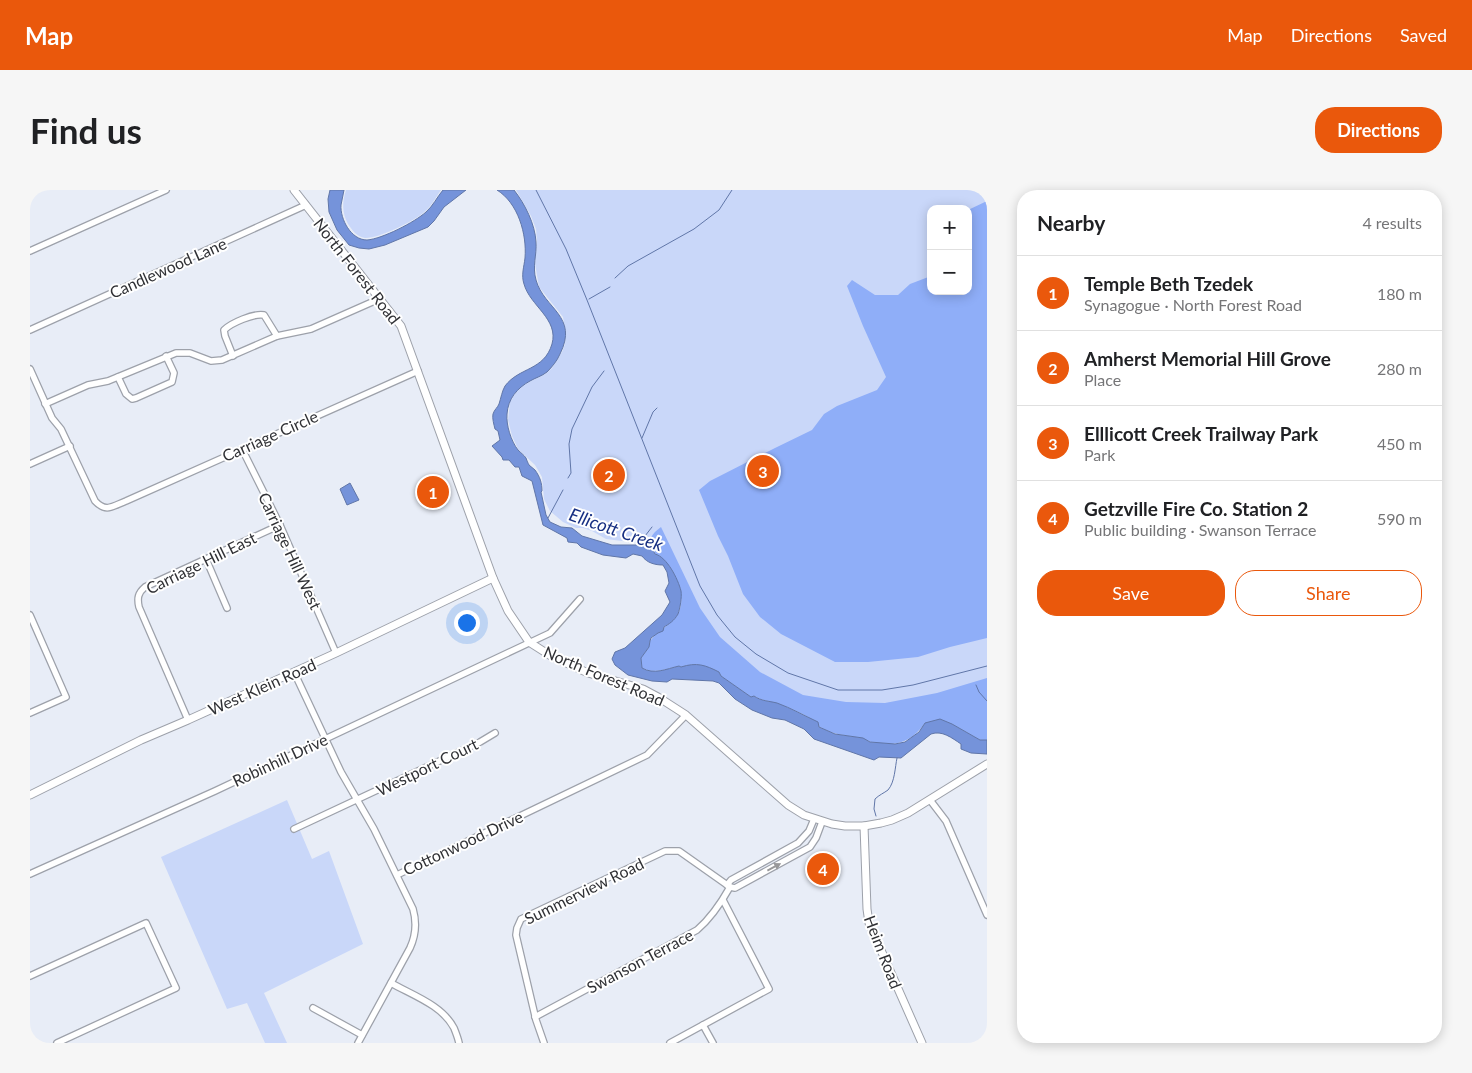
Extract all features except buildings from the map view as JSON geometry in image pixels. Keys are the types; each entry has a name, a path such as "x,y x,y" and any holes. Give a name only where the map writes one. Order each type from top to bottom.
{"street":[{"path":"30,251 166,190"},
{"name":"North Forest Road","path":"294,190 401,326 493,578 508,611 529,642 551,656 588,673 642,689 658,697 686,715 788,805 804,815 822,822 845,826 864,826 900,817 987,764"},
{"name":"Candlewood Lane","path":"30,330 306,205"},
{"path":"45,404 88,385 108,381 176,352 184,352 216,362 277,336 311,329 379,299"},
{"path":"233,356 224,330 228,326 255,314 260,314 264,315 277,336"},
{"path":"118,377 129,397 132,399 144,395 172,382 174,373 166,356"},
{"path":"30,369 52,418 61,429 70,446 30,464"},
{"name":"Carriage Circle","path":"70,446 95,501 102,507 109,508 418,371"},
{"name":"Carriage Hill West","path":"242,449 280,525 336,653"},
{"name":"Carriage Hill East","path":"188,720 139,606 138,597 145,587 280,525"},
{"path":"206,559 227,608"},
{"name":"West Klein Road","path":"30,795 141,740 336,653 493,578"},
{"name":"Robinhill Drive","path":"30,874 183,806 550,633 580,600"},
{"path":"30,615 66,697 30,713"},
{"path":"294,672 341,772 374,829 397,875"},
{"name":"Cottonwood Drive","path":"358,1043 410,948 416,929 413,909 397,875 647,755 686,715"},
{"name":"Westport Court","path":"294,829 480,742 495,732"},
{"path":"930,800 946,821 987,915"},
{"name":"Swanson Terrace","path":"535,1017 697,930 706,923 723,900 731,880 798,843 809,831 814,819"},
{"path":"729,886 735,888 810,847 816,838 822,822"},
{"name":"Heim Road","path":"864,826 869,923 922,1043"},
{"name":"Summerview Road","path":"544,1043 535,1017 516,935 519,923 524,917 664,851 679,851 729,886"},
{"path":"670,1043 769,989 723,900"},
{"path":"30,976 146,923 176,988 57,1043"},
{"path":"391,983 436,1008 454,1029 459,1043"},
{"path":"313,1008 362,1035"},
{"path":"703,1025 713,1043"}],"shaded area":[{"path":"330,190 344,190 341,205 342,216 351,233 367,240 398,229 421,216 443,190 466,190 444,207 428,227 385,245 369,249 349,245 337,230 329,212 328,199"},
{"path":"346,190 441,190 428,209 422,214 386,233 365,238 355,233 346,220 343,207"},
{"name":"Ellicott Creek","path":"497,190 514,190 526,208 532,221 535,235 534,270 536,280 540,290 563,322 565,330 565,341 556,361 547,372 525,384 517,391 509,403 507,414 511,438 529,465 535,470 542,485 541,492 546,515 550,522 561,527 572,528 582,536 612,545 642,545 653,550 655,554 664,559 668,564 680,586 681,596 678,614 664,627 663,631 651,638 649,647 641,658 642,668 656,671 687,665 705,666 719,672 721,676 751,697 754,696 787,707 818,722 819,727 835,734 863,738 870,742 895,744 905,742 919,732 925,723 940,719 980,740 987,740 987,754 971,753 961,749 961,744 954,739 947,735 935,733 931,734 901,758 879,757 874,760 814,739 804,729 785,720 772,718 752,710 735,699 719,683 672,679 667,682 652,681 628,675 615,665 612,659 615,652 625,648 662,615 670,602 665,591 669,583 667,572 663,565 651,563 642,556 633,554 626,558 603,555 581,547 577,543 568,542 567,538 543,525 532,481 522,476 519,467 515,467 509,460 503,460 492,446 500,440 498,431 495,429 493,416 505,386 517,375 543,359 552,344 553,335 548,320 527,292 523,281 525,249 520,220 511,203"},
{"path":"516,190 987,190 987,740 985,741 940,718 925,721 918,731 690,662 658,671 655,676 645,668 679,614 683,589 659,550 646,544 606,539 592,531 576,528 563,522 550,511 544,499 542,477 535,465 518,449 508,420 510,402 519,388 545,374 552,368 565,344 566,334 563,317 539,287 535,264 536,229"},
{"path":"987,201 987,638 918,657 868,662 835,662 781,634 760,617 743,594 699,490 710,481 812,430 824,414 837,406 877,390 886,377 847,286 852,280 875,295 898,295 910,284 927,278 927,295 972,295 972,208"},
{"path":"350,483 359,500 347,505 340,489"},
{"path":"661,527 700,608 720,637 760,672 803,695 846,702 885,703 937,693 987,678 987,740 980,740 952,724 925,723 914,735 902,742 888,744 871,742 861,738 830,732 818,726 806,716 787,707 754,696 751,697 721,676 719,672 704,666 679,666 656,671 642,668 641,658 649,647 650,641 676,617 681,602 678,583 672,571 650,549 650,539"},
{"path":"287,800 312,859 329,851 363,944 264,993 287,1043 265,1043 247,1003 227,1009 161,857"}],"waterway":[{"path":"536,190 566,249 700,586 717,615 735,637 756,654 788,673 838,690 882,690 913,685 987,666"},
{"path":"615,278 628,266 694,229 719,210 732,190"},
{"path":"589,299 610,287"},
{"path":"568,478 571,473 569,444 572,429 592,387 604,371"},
{"path":"642,438 653,412 657,408"},
{"path":"548,518 563,490"},
{"path":"642,546 645,536 652,527"},
{"path":"976,685 987,701"},
{"path":"876,816 874,809 875,799 890,787 897,758"}],"place":[{"name":"Elllicott Creek Trailway Park","path":"763,471"},
{"name":"Amherst Memorial Hill Grove","path":"609,475"},
{"name":"Temple Beth Tzedek","path":"433,492"},
{"name":"Getzville Fire Co. Station 2","path":"823,869"}]}
